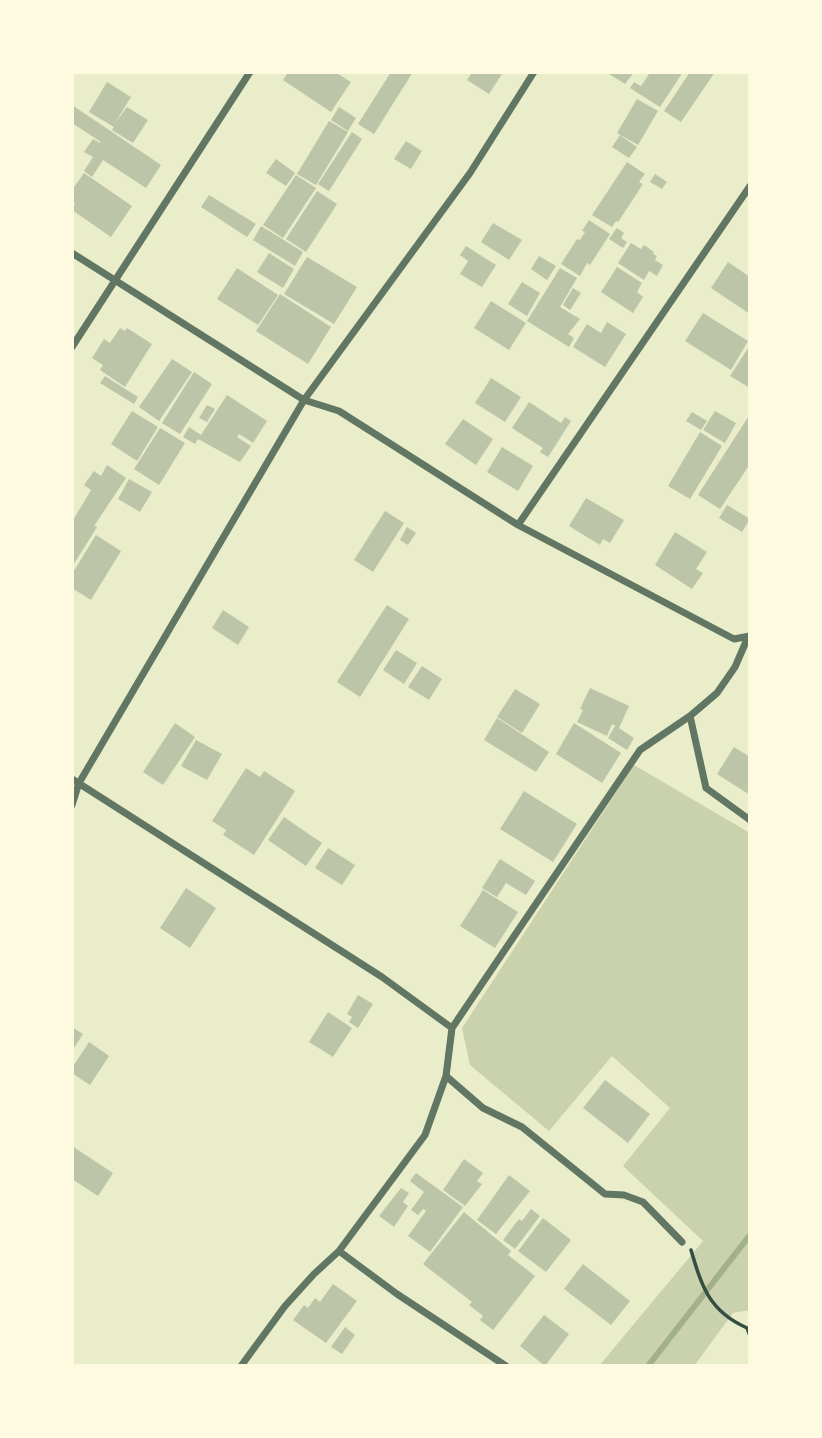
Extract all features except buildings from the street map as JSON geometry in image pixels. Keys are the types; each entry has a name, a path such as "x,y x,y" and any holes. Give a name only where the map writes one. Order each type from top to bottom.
{"street":[{"path":"72,347 250,72"},
{"path":"72,805 75,781 304,400 470,173 534,72"},
{"path":"518,525 750,186"},
{"path":"72,253 304,400 339,411 518,525 734,639 749,637"},
{"path":"241,1366 285,1306 339,1251 425,1135 446,1076 452,1028 639,750 690,716 718,693 735,667 749,637"},
{"path":"690,716 706,788 750,820"},
{"path":"75,781 382,977 452,1028"},
{"path":"446,1076 483,1108 522,1127 605,1194 624,1195 643,1202 682,1242"},
{"path":"339,1251 397,1294 506,1366"}],"path":[{"path":"682,1242 691,1249 702,1288 715,1306 732,1321 747,1328 750,1336"},
{"path":"750,1356 750,1366"}],"green space":[{"path":"634,765 750,833 750,1310 733,1313 694,1366 599,1366 703,1241 623,1166 670,1108 612,1056 549,1131 470,1065 462,1028"}],"waterway":[{"path":"648,1366 750,1235"}]}
